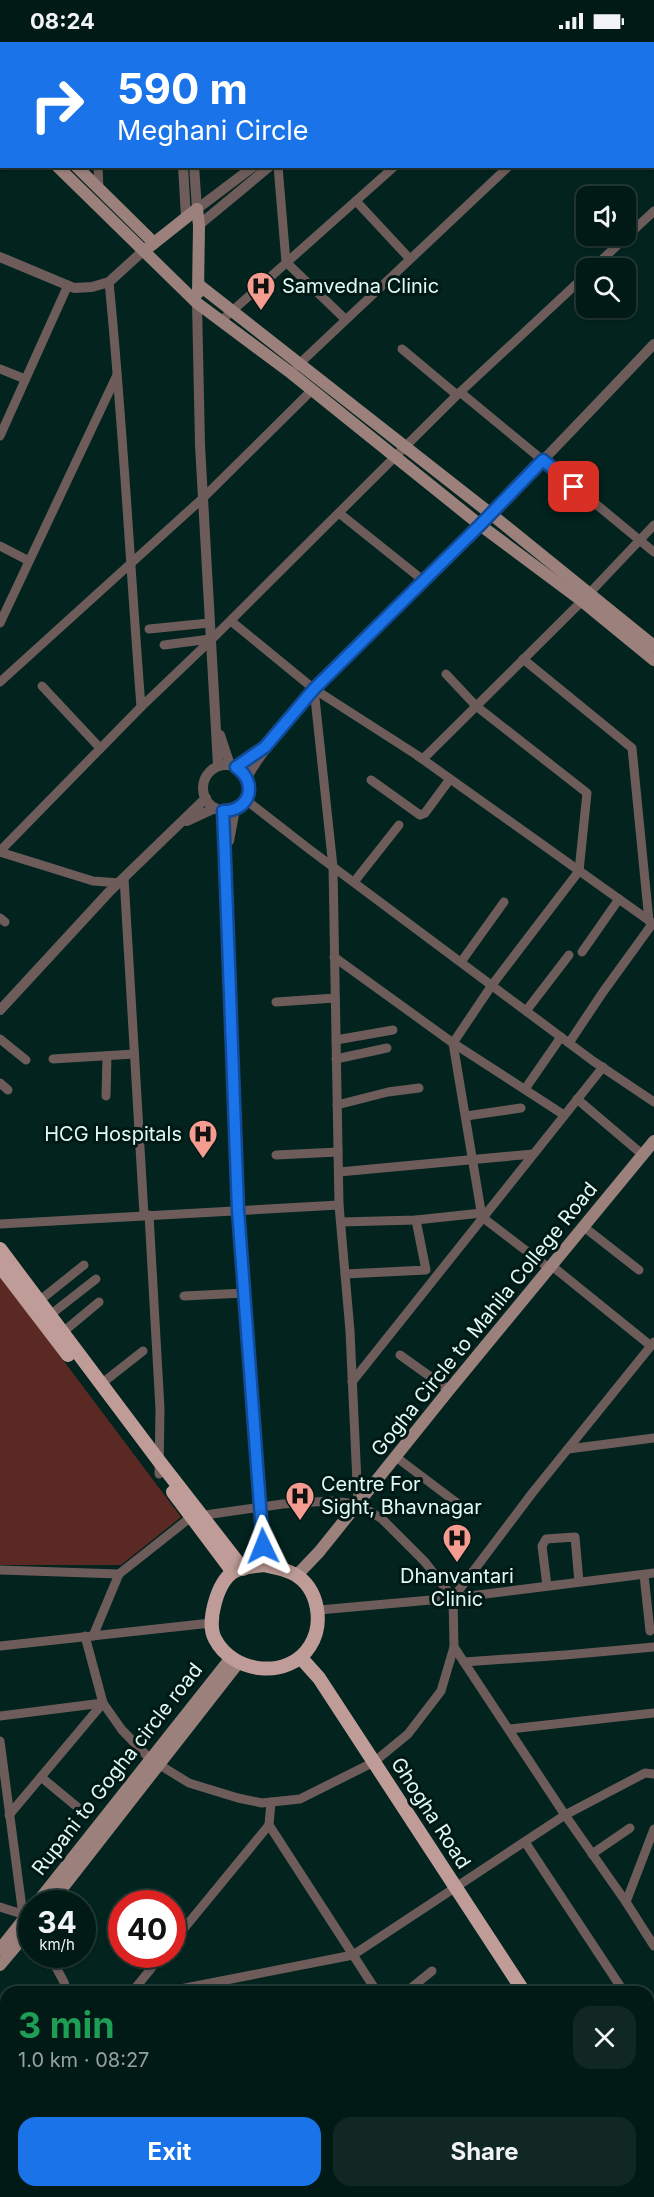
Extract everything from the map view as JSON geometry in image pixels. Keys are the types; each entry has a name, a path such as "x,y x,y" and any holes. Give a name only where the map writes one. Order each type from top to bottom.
{"main road":[{"path":"59,168 197,303 295,369 400,451 480,525 654,646"},
{"path":"78,168 154,243"},
{"path":"143,252 197,209 199,225 197,303"},
{"path":"198,285 232,310 295,369 312,390 491,514 654,660"},
{"name":"Gogha Circle to Mahila College Road","path":"297,1575 319,1552 654,1141"},
{"path":"0,1249 101,1384 159,1467"},
{"path":"0,1266 238,1570"},
{"path":"264,1565 297,1575 311,1591 318,1610 317,1630 311,1645 301,1658 276,1669 254,1668 235,1660 214,1639 211,1623 217,1594 238,1570 264,1565"},
{"name":"Ghogha Road","path":"301,1658 319,1678 520,1986"},
{"name":"Rupani to Gogha circle road","path":"60,1890 155,1762 235,1660"},
{"name":"Rupani to Gogha circle road","path":"48,1890 155,1762"},
{"path":"0,1949 18,1932"},
{"path":"0,1965 18,1937"}],"street":[{"path":"98,168 99,189"},
{"path":"183,168 186,217"},
{"path":"194,168 197,209"},
{"path":"197,209 251,168"},
{"path":"199,225 268,168"},
{"path":"278,168 286,262 345,320"},
{"path":"222,320 393,168"},
{"path":"295,369 507,168"},
{"path":"357,201 410,259"},
{"path":"604,258 654,211"},
{"path":"0,257 74,288 92,287 110,282 143,252"},
{"path":"110,282 141,707"},
{"path":"122,880 93,881 0,852 100,748 231,621 400,451 576,284"},
{"path":"0,436 3,421 26,379 68,285"},
{"path":"197,303 203,498 218,766"},
{"path":"247,777 265,747 314,689 491,514 654,344"},
{"path":"402,349 543,460 654,552"},
{"path":"0,369 26,379"},
{"path":"0,623 118,373"},
{"path":"0,682 203,498 312,390"},
{"path":"339,513 424,581"},
{"path":"231,621 314,689 423,759 654,525"},
{"path":"0,546 29,561"},
{"path":"149,629 209,623"},
{"path":"164,645 210,640"},
{"path":"523,659 632,748 652,923 570,1043"},
{"path":"446,674 476,706 587,793 579,871 492,985 453,1043 482,1215"},
{"path":"42,686 100,748"},
{"path":"314,689 333,867 339,1205 358,1504"},
{"path":"181,823 219,809 235,809 246,800 249,785 247,777 233,766 216,723"},
{"path":"264,1565 238,1210 225,859 219,809 206,798 204,783 206,776 218,766 233,766 265,747"},
{"path":"414,753 652,923"},
{"path":"371,780 420,815 425,813 450,779"},
{"path":"2,1005 122,880 206,798"},
{"path":"246,800 561,1037 654,1102"},
{"path":"225,859 235,809"},
{"path":"354,882 399,825"},
{"path":"122,880 160,1409 159,1467"},
{"path":"582,952 619,899"},
{"path":"461,962 504,902"},
{"path":"526,1011 569,955"},
{"path":"334,957 453,1043 564,1115"},
{"path":"276,1002 335,998"},
{"path":"336,1040 393,1030"},
{"path":"525,1089 561,1037"},
{"path":"0,1039 26,1060"},
{"path":"336,1059 387,1048"},
{"path":"53,1059 135,1054"},
{"path":"106,1056 106,1096"},
{"path":"352,1382 482,1215 603,1067"},
{"path":"0,1083 8,1090"},
{"path":"337,1105 388,1092 419,1088"},
{"path":"577,1100 643,1155"},
{"path":"466,1116 521,1108"},
{"path":"276,1155 338,1152"},
{"path":"339,1172 533,1154"},
{"path":"0,1224 339,1205"},
{"path":"341,1222 482,1215 652,1348 568,1449 453,1598"},
{"path":"345,1274 426,1270 416,1220"},
{"path":"584,1227 639,1270"},
{"path":"39,1301 84,1265"},
{"path":"50,1315 96,1279"},
{"path":"184,1296 244,1293"},
{"path":"63,1332 99,1302"},
{"path":"101,1384 143,1351"},
{"path":"400,1354 449,1390"},
{"path":"568,1449 654,1438"},
{"path":"396,1457 457,1503"},
{"path":"330,1501 358,1504 382,1519 425,1562 453,1598 454,1647 441,1691 408,1734 374,1762 300,1799 262,1803 189,1783 155,1762 122,1730 103,1703 89,1636 119,1574 196,1516 261,1507 330,1501"},
{"path":"547,1586 542,1546 546,1539 575,1538 579,1582"},
{"path":"0,1570 119,1574"},
{"path":"318,1610 453,1598 654,1574"},
{"path":"644,1575 650,1631"},
{"path":"0,1646 211,1623"},
{"path":"454,1647 654,1946"},
{"path":"464,1662 654,1647"},
{"path":"0,1716 103,1703"},
{"path":"9,1815 103,1703"},
{"path":"510,1729 654,1713"},
{"path":"0,1741 9,1815 22,1890"},
{"path":"195,1986 353,1955 565,1815 645,1773 654,1774"},
{"path":"41,1777 82,1811"},
{"path":"186,1925 269,1825 271,1802"},
{"path":"269,1825 373,1986"},
{"path":"592,1854 630,1828"},
{"path":"626,1902 654,1829"},
{"path":"525,1842 620,1986"},
{"path":"0,1907 18,1917"},
{"path":"56,1968 65,1986"},
{"path":"137,1986 152,1968"},
{"path":"413,1986 432,1971"}],"shaded area":[{"path":"0,1276 181,1517 121,1565 0,1565"}],"place":[{"name":"Samvedna Clinic","path":"261,312"},
{"name":"HCG Hospitals","path":"203,1160"},
{"name":"Centre For Sight, Bhavnagar","path":"300,1522"},
{"name":"Dhanvantari Clinic","path":"457,1564"}],"route":[{"path":"263,1546 238,1210 223,811 229,811 241,805 249,792 247,777 236,767 265,747 314,689 543,460 574,487"}]}
